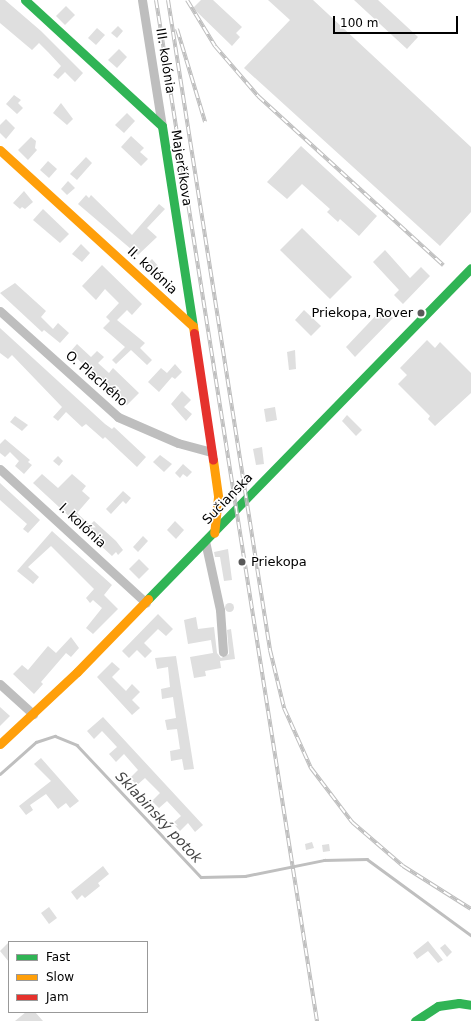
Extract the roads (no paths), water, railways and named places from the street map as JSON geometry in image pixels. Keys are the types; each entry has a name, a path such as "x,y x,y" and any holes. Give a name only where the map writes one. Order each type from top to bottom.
{"street":[{"name":"Majerčíkova","path":"25,0 162,126 193,326"},
{"name":"III. kolónia","path":"142,0 162,126"},
{"name":"II. kolónia","path":"0,150 193,326"},
{"name":"Sučianska","path":"0,744 34,714 146,603 471,268"},
{"name":"O. Plachého","path":"0,311 118,417 178,443 212,452"},
{"path":"193,326 218,497 214,533"},
{"name":"I. kolónia","path":"0,469 146,603"},
{"path":"205,541 220,610 223,652"},
{"path":"0,684 34,714"},
{"path":"415,1021 438,1006 459,1003 471,1005"}],"waterway":[{"name":"Sklabinský potok","path":"0,774 36,742 55,736 77,745 201,877 245,876 324,860 367,859 471,935"}],"railway":[{"path":"156,0 317,1021"},
{"path":"168,0 270,650 284,708 311,768 352,822 403,866 471,909"},
{"path":"187,0 215,46 258,96 443,265"},
{"path":"177,29 205,122"}],"place":[{"name":"Priekopa, Rover","path":"421,313"},
{"name":"Priekopa","path":"242,562"}]}
